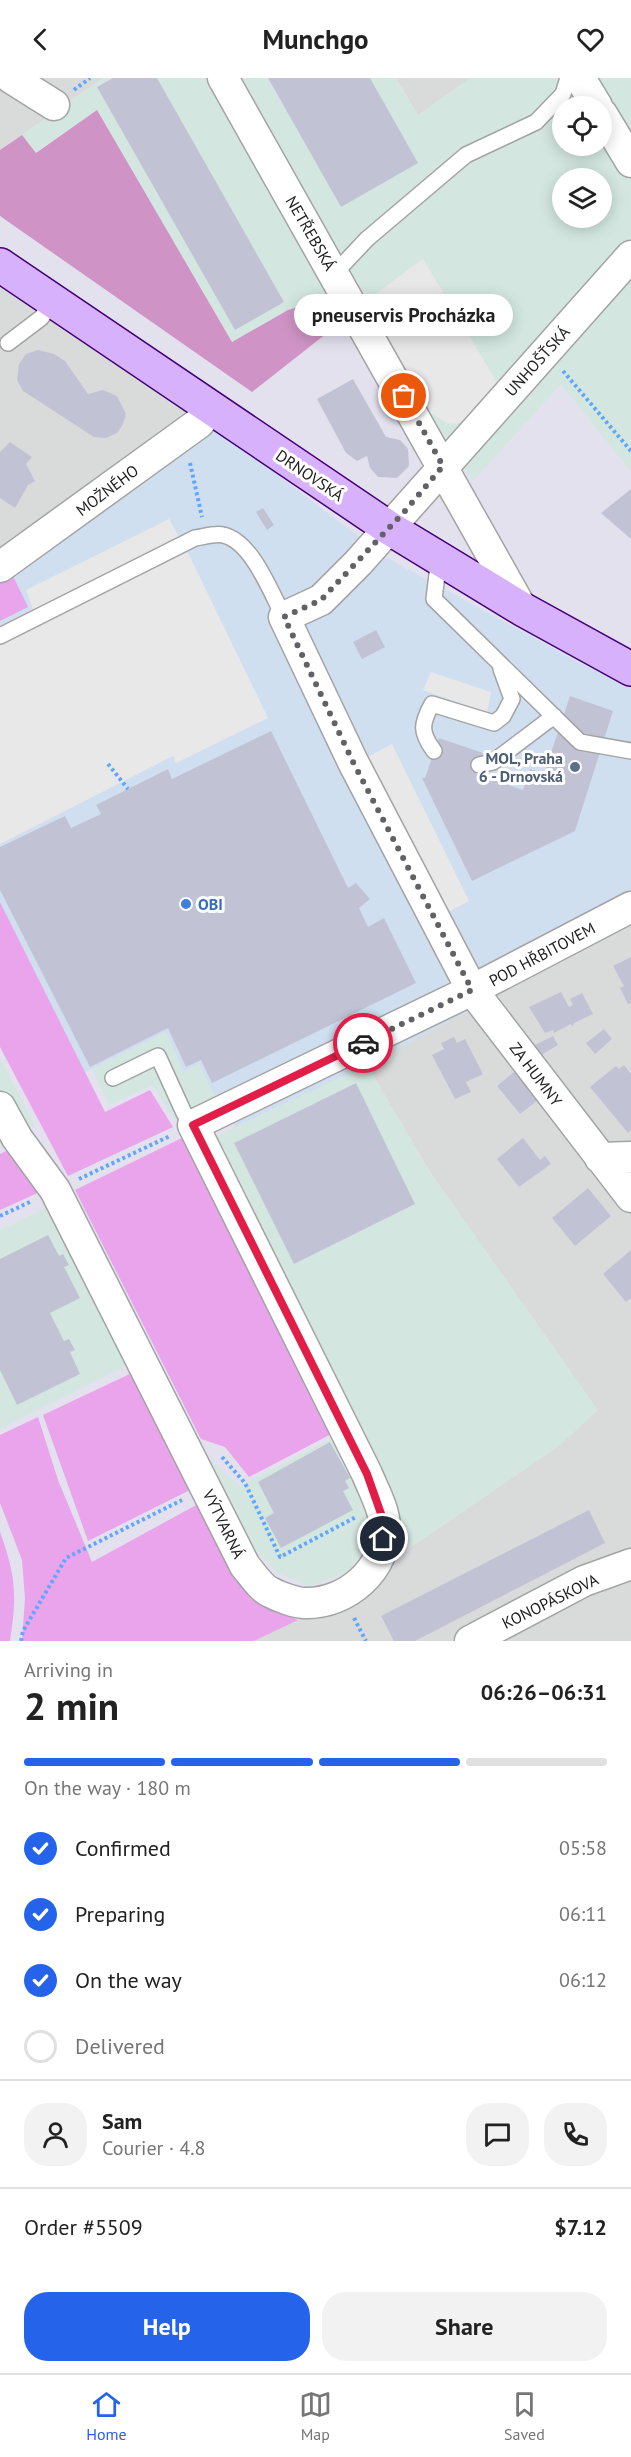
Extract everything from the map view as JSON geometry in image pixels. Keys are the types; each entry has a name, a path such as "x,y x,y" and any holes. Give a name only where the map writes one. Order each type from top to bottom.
{"main road":[{"name":"DRNOVSKÁ","path":"0,265 389,528 522,609 631,669"}],"street":[{"path":"12,78 54,105"},
{"name":"NETŘEBSKÁ","path":"223,78 522,609"},
{"path":"580,78 591,96"},
{"path":"612,131 631,162"},
{"name":"UNHOŠŤSKÁ","path":"284,617 321,600 389,528 631,256"},
{"name":"MOŽNÉHO","path":"0,567 182,435 211,409"},
{"name":"ZA HUMNY","path":"284,617 353,762 472,990 631,1197"},
{"name":"POD HŘBITOVEM","path":"193,1125 472,990 631,908"},
{"name":"VÝTVARNÁ","path":"0,1107 17,1138 55,1190 245,1566 268,1592 304,1604 342,1597 366,1577 381,1554 385,1525 379,1504 367,1474 193,1125"},
{"path":"600,1158 631,1157"},
{"name":"KONOPÁSKOVA","path":"470,1641 584,1581 631,1564"}],"lane":[{"path":"334,274 367,239 466,155 536,122 563,94 568,78"},
{"path":"8,343 41,318 54,301"},
{"path":"0,636 195,538 221,534 235,539 247,550 284,617"},
{"path":"439,558 434,599 580,742 631,751"},
{"path":"434,751 424,738 424,720 432,704 494,723 503,716 512,699 497,661"},
{"path":"479,765 493,762 554,716"},
{"path":"113,1078 158,1056 184,1113 193,1125"}],"path":[{"path":"546,351 631,451"},
{"path":"182,435 197,486 202,518"},
{"path":"108,764 128,789"},
{"path":"0,1216 193,1125"},
{"path":"183,1442 216,1450 245,1483 280,1557 379,1504"},
{"path":"21,1641 23,1631 66,1558 206,1488"}],"shaded area":[{"path":"0,78 103,78 0,150"},
{"path":"103,78 396,78 418,115 470,78 631,78 631,472 561,384 473,481 421,410 372,318 319,300 288,310 232,342 97,110 35,153 22,135"},
{"path":"396,78 470,78 418,115"},
{"path":"97,110 232,342 288,310 319,300 338,315 341,322 252,392 0,216 0,150 22,135 36,153"},
{"path":"423,259 498,384 469,418 459,423 449,424 431,413 367,300"},
{"path":"0,283 214,427 0,579"},
{"path":"214,427 387,558 586,666 631,686 631,924 367,1065 235,1127 216,1100 199,1064 183,1072 166,1032 85,1072 0,902 0,621 27,606 11,572"},
{"path":"169,519 190,557 268,718 176,763 173,756 0,844 0,626 33,610 26,590"},
{"path":"11,572 28,607 0,621 0,579"},
{"path":"431,672 491,692 487,713 423,690"},
{"path":"392,744 469,901 439,917 362,760"},
{"path":"0,902 105,1112 150,1090 173,1127 68,1176 0,1047"},
{"path":"631,924 631,1641 254,1641 298,1620 340,1613 364,1600 411,1547 559,1446 429,1170 367,1065"},
{"path":"166,1032 183,1072 199,1064 216,1100 175,1120 153,1085 109,1105 92,1069"},
{"path":"0,1058 35,1126 0,1145"},
{"path":"367,1065 429,1170 598,1410 559,1446 411,1547 217,1136"},
{"path":"184,1137 335,1432 249,1477 225,1447 201,1439 75,1190"},
{"path":"10,1149 40,1192 0,1210 0,1154"},
{"path":"50,1206 130,1364 0,1429 0,1230"},
{"path":"134,1372 194,1488 88,1541 43,1415"},
{"path":"38,1417 58,1480 92,1562 200,1503 209,1526 251,1599 298,1620 254,1641 22,1641 25,1599 22,1560 0,1503 0,1435"},
{"path":"337,1436 374,1518 367,1546 347,1573 310,1586 277,1573 250,1544 209,1459 240,1486"},
{"path":"0,1532 14,1586 14,1611 10,1641 0,1641"}],"building":[{"path":"113,78 157,78 284,302 235,330 97,87"},
{"path":"268,78 370,78 418,163 341,207"},
{"path":"38,350 54,354 65,361 88,394 103,390 117,396 126,414 117,433 106,438 94,437 23,391 17,380 19,364 26,354"},
{"path":"353,379 386,437 400,440 408,449 409,466 397,478 378,477 370,468 367,456 357,461 346,453 317,399"},
{"path":"10,442 32,457 26,464 35,481 28,485 15,508 0,498 0,452"},
{"path":"631,489 631,539 601,513"},
{"path":"263,508 274,525 267,530 256,512"},
{"path":"376,630 385,647 362,659 353,642"},
{"path":"570,696 613,711 575,831 472,881 422,778 425,778 439,738 483,753 476,774 523,790 530,769 544,774"},
{"name":"OBI","path":"271,731 348,888 356,883 370,899 359,908 368,927 384,918 416,983 212,1083 201,1060 186,1067 168,1028 90,1067 0,890 0,847 65,816 71,828 101,814 96,805 168,769 172,779"},
{"path":"631,957 631,1003 628,1004 620,988 624,986 613,966"},
{"path":"561,992 569,1007 573,1005 570,999 582,993 593,1014 574,1023 572,1027 571,1024 554,1033 553,1030 545,1033 529,1007"},
{"path":"604,1029 612,1039 595,1054 586,1043"},
{"path":"553,1036 558,1045 541,1055 535,1045"},
{"path":"454,1037 457,1043 465,1039 483,1074 466,1082 471,1092 455,1099 432,1055 444,1049 441,1043"},
{"path":"624,1065 631,1074 631,1130 628,1133 590,1087 616,1066 619,1069"},
{"path":"514,1072 538,1100 520,1114 497,1086"},
{"path":"356,1083 415,1204 294,1264 234,1143"},
{"path":"523,1138 540,1160 545,1156 551,1164 519,1187 497,1159"},
{"path":"588,1188 611,1216 575,1246 552,1218"},
{"path":"48,1235 59,1256 63,1254 69,1265 64,1267 80,1298 50,1313 64,1341 69,1339 75,1350 70,1352 80,1374 17,1405 0,1370 0,1259"},
{"path":"631,1250 631,1298 626,1302 603,1274"},
{"path":"330,1442 350,1478 345,1481 349,1488 343,1491 353,1510 281,1548 265,1518 274,1513 258,1482"},
{"path":"589,1510 605,1543 415,1641 394,1641 381,1616"}],"way so far":[{"path":"363,1043 472,990 353,762 284,617 321,600 358,563 443,466 404,396"}],"place":[{"name":"pneuservis Procházka","path":"404,396"},
{"name":"MOL, Praha 6 - Drnovská","path":"575,767"},
{"name":"OBI","path":"186,904"}],"route":[{"path":"363,1043 193,1125 367,1474 385,1525 383,1539"}]}
